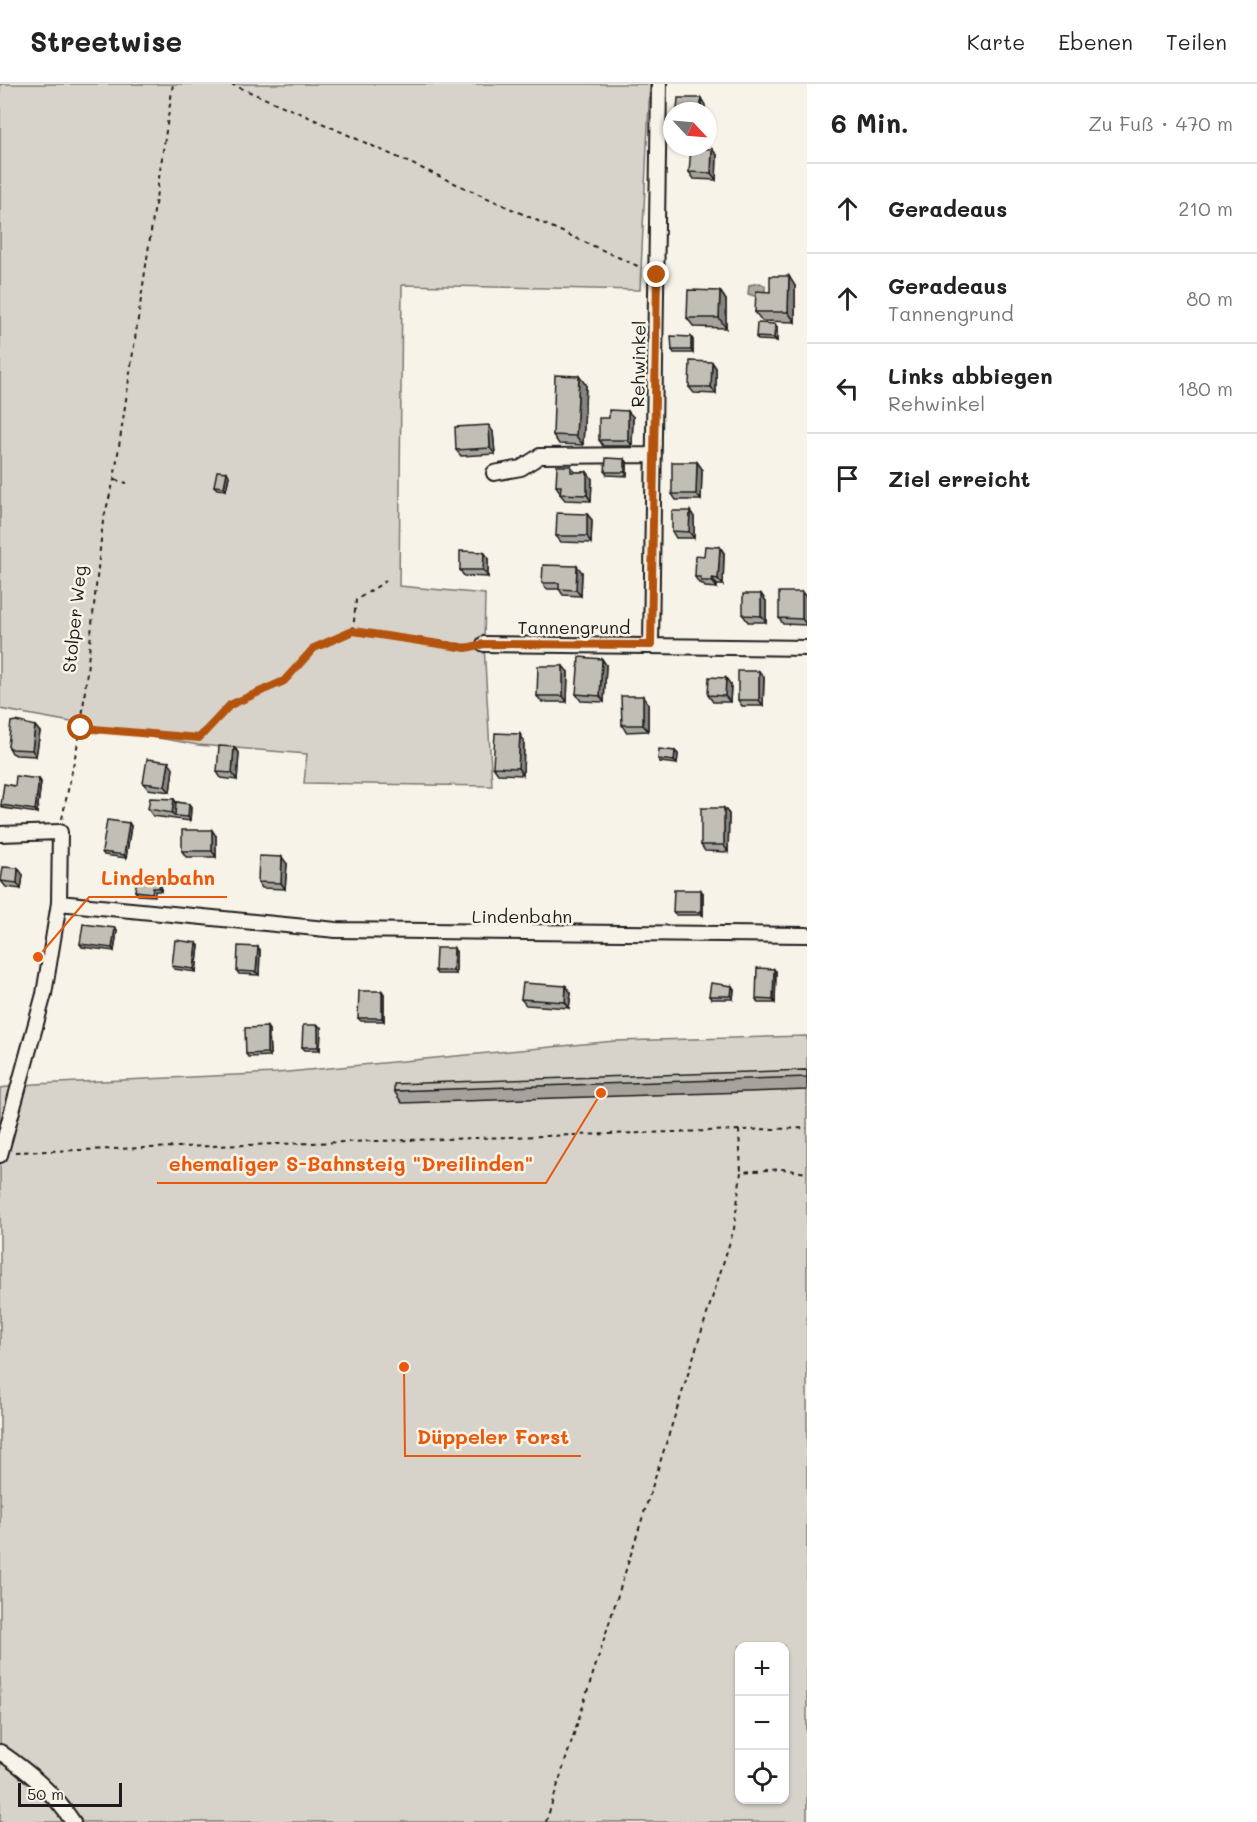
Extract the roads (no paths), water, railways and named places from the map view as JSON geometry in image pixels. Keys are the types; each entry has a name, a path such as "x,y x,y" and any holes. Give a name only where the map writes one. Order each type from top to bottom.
{"street":[{"name":"Rehwinkel","path":"651,645 659,84"},
{"path":"494,473 521,468 540,456 654,455"},
{"name":"Tannengrund","path":"484,644 807,648"},
{"path":"0,834 60,832 59,903 44,994 0,1153"},
{"name":"Lindenbahn","path":"59,903 336,930 807,935"},
{"path":"0,1752 28,1772 48,1791 73,1822"}],"place":[{"name":"Lindenbahn","path":"38,957"},
{"name":"ehemaliger S-Bahnsteig \"Dreilinden\"","path":"601,1093"},
{"name":"Düppeler Forst","path":"404,1367"}]}
